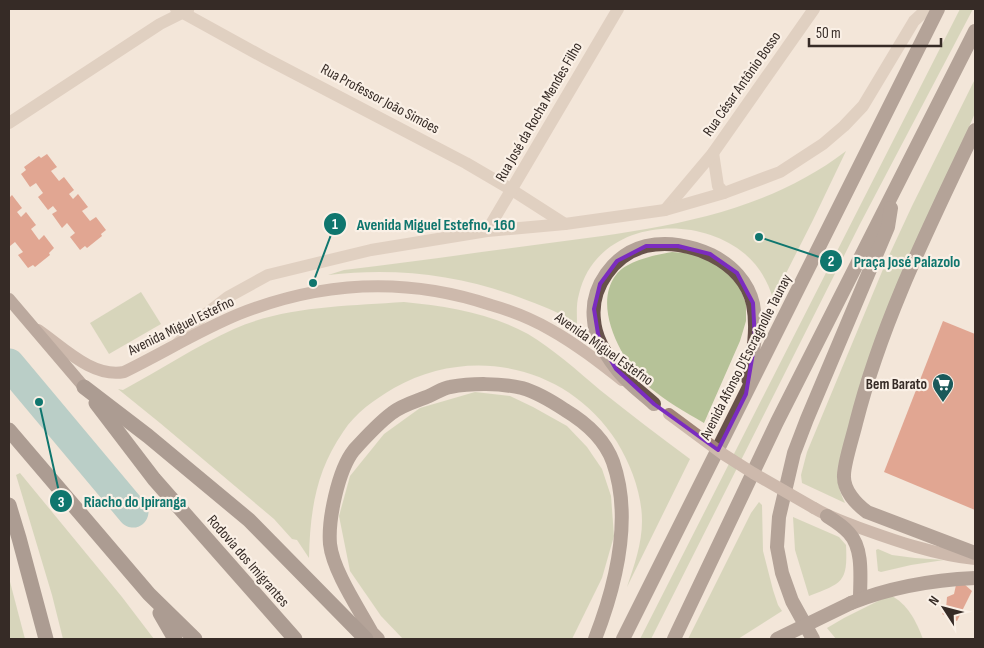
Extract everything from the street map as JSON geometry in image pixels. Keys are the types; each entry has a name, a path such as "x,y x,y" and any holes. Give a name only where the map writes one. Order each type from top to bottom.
{"highway":[{"name":"Avenida Afonso D'Escragnolle Taunay","path":"623,639 938,9"},
{"path":"674,639 777,422 975,31"},
{"path":"975,130 890,317 861,404 844,475 846,488 859,507 867,512 975,552"},
{"path":"813,639 792,601 782,573 777,547 779,517 797,444 888,227 894,194"},
{"path":"654,404 616,369 599,340 594,321 596,295 607,272 617,261 646,246 661,245 694,248 710,254 737,273 752,303 755,321 755,341 746,394"},
{"path":"378,639 372,633 337,567 330,545 330,521 337,486 353,452 393,412 448,387 490,384 522,388 556,404 581,420 599,439 613,461 620,489 622,522 616,571 604,616 595,639"},
{"path":"84,387 148,436 249,520 366,639"},
{"name":"Rodovia dos Imigrantes","path":"84,387 154,480 295,639"},
{"path":"9,430 149,594 195,639"},
{"path":"9,505 46,639"},
{"path":"827,516 844,527 855,541 860,564 855,601"},
{"path":"777,639 855,601 886,591 936,580 975,578"},
{"path":"149,594 175,639"}],"main road":[{"name":"Avenida Miguel Estefno","path":"32,326 87,365 114,374 124,372 238,315 271,303 308,293 373,286 404,286 465,296 516,313 550,329 584,351 722,454 827,516 913,546 975,559"},
{"path":"9,299 84,387"}],"street":[{"name":"Rua José da Rocha Mendes Filho","path":"487,231 618,9"},
{"name":"Rua César Antônio Bosso","path":"665,210 713,153 814,9"},
{"path":"176,346 202,317 228,297 268,274 371,250 487,231 565,224 665,210 724,193 780,172 824,144 863,106 914,21 927,9"},
{"name":"Rua Professor João Simões","path":"183,10 466,163 565,224"},
{"path":"9,123 183,10"},
{"name":"Rua César Antônio Bosso","path":"713,153 718,186 724,193"}],"highlighted area":[{"path":"646,246 678,246 710,254 737,273 753,303 755,341 746,394 718,450 654,404 616,369 599,340 594,309 600,284 617,261"}],"green space":[{"path":"960,9 973,9 860,224 651,639 640,639"},
{"path":"975,79 975,113 939,197 838,466 838,485 845,503 802,483 801,475 807,452 886,262"},
{"path":"846,151 773,299 762,274 745,254 724,240 700,232 675,229 649,230 626,238 605,251 589,270 579,294 577,324 548,308 505,292 455,279 430,275 380,272 328,275 344,270 611,235 694,219 734,208 773,193 811,175"},
{"path":"672,252 697,254 721,267 738,283 746,304 746,321 740,341 704,423 662,397 639,377 621,350 609,319 607,303 609,288 616,275 634,262"},
{"path":"141,292 161,324 109,354 90,323"},
{"path":"404,302 436,306 483,316 528,334 556,353 611,399 690,459 627,587 635,563 642,530 640,500 631,470 617,442 597,416 573,395 546,380 517,370 486,366 455,367 424,375 394,388 373,402 348,425 326,462 313,508 309,558 297,540 292,539 274,519 118,389 123,390 206,343 254,321 318,308"},
{"path":"475,392 510,396 567,426 587,447 602,469 611,496 614,536 602,578 572,639 403,639 381,616 350,571 339,516 350,476 384,434 420,408"},
{"path":"20,473 154,639 63,639 52,595 16,475"},
{"path":"759,502 762,505 763,551 773,590 782,611 738,639 688,639 751,513"},
{"path":"793,517 839,537 846,545 846,567 841,580 829,588 809,596 795,550"},
{"path":"878,549 892,555 944,560 881,572 878,571 876,550"},
{"path":"9,578 25,639 9,639"},
{"path":"890,595 907,608 923,639 836,639 827,628 844,618"}],"building":[{"path":"47,154 57,167 51,171 59,181 64,177 74,190 69,194 73,199 78,194 88,207 82,211 90,221 96,217 106,230 101,234 102,236 87,248 85,246 80,250 70,237 75,233 67,223 62,228 52,214 57,211 53,206 48,210 38,197 43,193 36,183 30,187 21,174 26,170 24,167 39,156 41,158"},
{"path":"12,195 22,208 17,212 21,217 26,212 36,225 31,229 39,240 44,235 54,248 49,253 50,255 35,267 33,265 28,268 18,255 23,252 15,242 10,246 9,244 9,198"},
{"name":"Bem Barato","path":"943,321 975,334 975,510 884,472"},
{"path":"964,584 972,591 957,621 942,614 946,609 947,597 954,594 956,585"}],"waterway":[{"path":"9,364 133,512"}],"place":[{"name":"Praça José Palazolo","path":"759,237"},
{"name":"Avenida Miguel Estefno, 160","path":"313,283"},
{"name":"Riacho do Ipiranga","path":"39,402"},
{"name":"Bem Barato","path":"943,403"}]}
